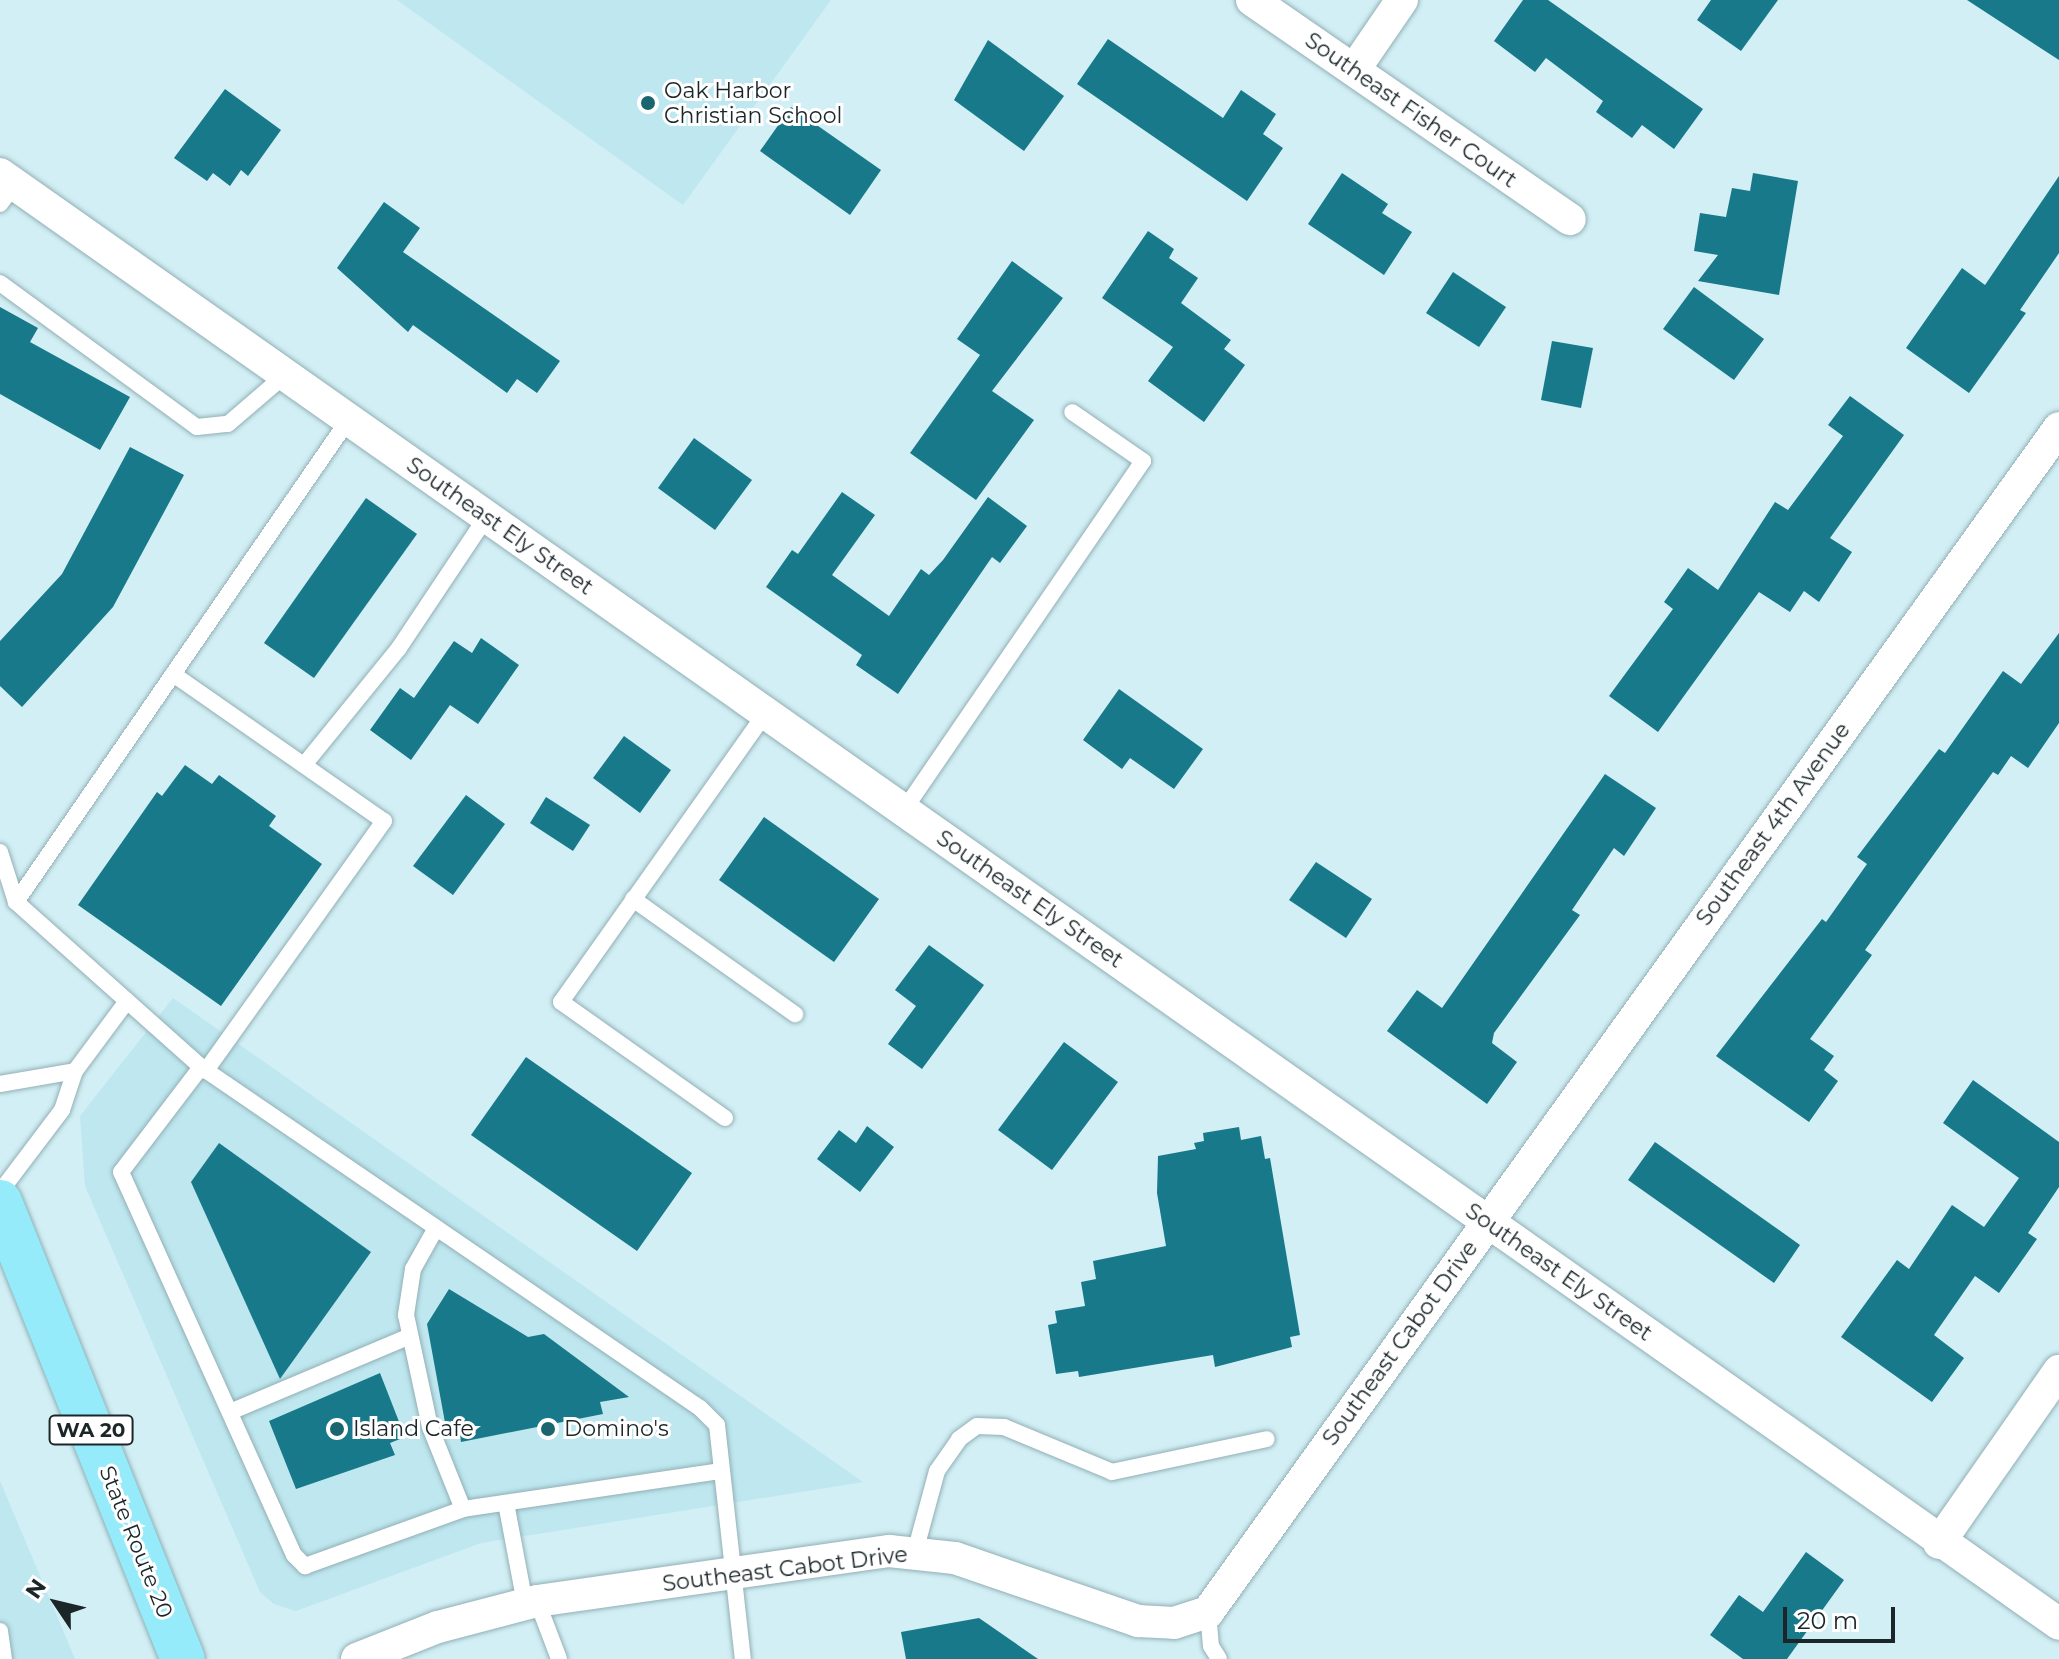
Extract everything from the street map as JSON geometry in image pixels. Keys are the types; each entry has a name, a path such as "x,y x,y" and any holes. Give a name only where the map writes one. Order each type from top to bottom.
{"main road":[{"name":"State Route 20","path":"0,1202 183,1659"}],"street":[{"name":"Southeast Fisher Court","path":"1252,0 1570,219"},
{"path":"1354,70 1402,0"},
{"name":"Southeast Ely Street","path":"5,188 349,419 1488,1221 1939,1543 2059,1624"},
{"name":"Southeast 4th Avenue","path":"1488,1221 2059,428"},
{"name":"Southeast Cabot Drive","path":"357,1659 438,1627 531,1603 915,1552 955,1558 1138,1621 1174,1623 1208,1612 1488,1221"},
{"path":"1939,1543 2059,1371"}],"lane":[{"path":"0,283 197,427 228,424 285,375"},
{"path":"904,810 1143,461 1072,412"},
{"path":"16,902 349,419"},
{"path":"304,765 399,648 487,516"},
{"path":"173,674 384,821 204,1069 121,1172 294,1555 305,1566 463,1509 720,1471"},
{"path":"725,1118 561,1002 766,713"},
{"path":"0,852 16,902 204,1069 700,1408 717,1425 730,1575 743,1659"},
{"path":"633,899 795,1014"},
{"path":"0,1192 62,1110 75,1071 127,1001"},
{"path":"0,1084 75,1071"},
{"path":"436,1228 406,1292 410,1336 430,1427 463,1509"},
{"path":"230,1412 410,1336"},
{"path":"915,1552 937,1471 959,1439 977,1426 1004,1427 1112,1472 1267,1439"},
{"path":"506,1503 531,1603 559,1659"},
{"path":"1208,1612 1211,1646 1219,1659"},
{"path":"0,1631 4,1659"}],"shaded area":[{"name":"Oak Harbor Christian School","path":"397,0 831,0 683,205"},
{"path":"173,998 863,1482 481,1543 296,1611 274,1604 260,1592 85,1186 80,1116"},
{"path":"0,1481 75,1659 0,1659"}],"building":[{"path":"1523,0 1548,0 1703,109 1674,149 1642,125 1632,138 1596,112 1603,101 1546,58 1535,72 1494,41"},
{"path":"1711,0 1778,0 1741,51 1697,20"},
{"path":"1967,0 2059,0 2059,60"},
{"path":"1108,39 1223,118 1241,90 1276,114 1263,134 1283,148 1247,201 1077,84"},
{"path":"988,40 1064,96 1024,151 954,100"},
{"path":"225,89 281,130 248,176 241,170 230,186 213,173 207,181 174,158"},
{"path":"791,107 881,170 850,215 760,151"},
{"path":"1342,173 1388,204 1382,213 1412,232 1384,275 1308,224"},
{"path":"1753,173 1798,181 1779,295 1698,281 1718,255 1694,251 1700,213 1726,217 1732,188 1750,191"},
{"path":"2059,176 2059,253 2020,310 2026,313 1969,393 1906,348 1962,268 1985,285"},
{"path":"384,202 420,228 403,252 560,361 537,393 517,379 507,393 413,325 408,332 337,268"},
{"path":"1148,231 1174,249 1169,258 1198,278 1181,303 1231,340 1224,349 1245,365 1204,422 1148,381 1173,347 1102,298"},
{"path":"1012,261 1063,298 992,391 1034,420 976,500 910,453 980,355 957,339"},
{"path":"1453,272 1506,307 1479,347 1426,313"},
{"path":"1694,287 1764,339 1734,380 1663,329"},
{"path":"0,307 38,328 30,342 130,397 100,450 0,394"},
{"path":"1552,341 1593,348 1581,408 1541,400"},
{"path":"1850,396 1904,435 1830,538 1852,552 1819,602 1804,591 1790,612 1759,592 1658,732 1609,696 1673,609 1664,602 1688,568 1718,590 1775,502 1788,510 1843,436 1828,425"},
{"path":"694,438 752,480 715,530 658,488"},
{"path":"130,447 184,475 113,607 22,707 0,686 0,641 62,574"},
{"path":"842,492 875,515 832,575 889,616 921,569 929,575 943,560 988,497 1027,526 1000,563 992,557 898,694 856,665 862,655 766,587 792,550 798,554"},
{"path":"366,498 417,534 314,678 264,643"},
{"path":"2059,633 2059,723 2028,768 2011,756 1998,775 1993,772 1865,950 1872,955 1810,1039 1834,1056 1824,1070 1838,1081 1809,1122 1716,1056 1822,919 1826,922 1867,864 1857,857 1939,749 1945,753 2003,671 2021,684"},
{"path":"481,638 519,665 478,724 450,705 411,760 370,730 400,688 414,698 454,641 472,653"},
{"path":"1119,689 1203,749 1174,789 1130,758 1122,769 1083,740"},
{"path":"624,736 671,770 640,813 593,778"},
{"path":"185,765 212,784 219,775 276,816 269,826 322,864 221,1006 78,905 157,792 162,796"},
{"path":"1605,774 1656,808 1624,856 1614,848 1572,910 1580,915 1494,1033 1492,1043 1517,1062 1487,1104 1387,1031 1417,990 1442,1008"},
{"path":"466,795 505,824 453,895 413,866"},
{"path":"546,797 590,825 573,851 530,823"},
{"path":"764,817 879,899 834,962 719,880"},
{"path":"1316,862 1372,899 1346,938 1289,900"},
{"path":"929,945 984,985 922,1069 888,1044 916,1006 895,990"},
{"path":"1064,1042 1118,1082 1052,1170 998,1130"},
{"path":"526,1057 692,1173 637,1251 471,1135"},
{"path":"1973,1080 2059,1142 2059,1187 2028,1233 2037,1239 1999,1293 1975,1276 1934,1335 1964,1358 1932,1402 1841,1337 1897,1260 1909,1269 1952,1205 1984,1227 2019,1178 1943,1123"},
{"path":"867,1126 894,1147 860,1192 817,1159 839,1130 856,1143"},
{"path":"1239,1127 1241,1140 1261,1136 1265,1159 1270,1158 1300,1335 1290,1337 1292,1347 1215,1367 1213,1355 1079,1377 1078,1371 1056,1374 1048,1325 1057,1323 1055,1311 1085,1306 1081,1282 1096,1279 1093,1261 1166,1246 1157,1193 1158,1156 1196,1149 1194,1143 1204,1141 1203,1133"},
{"path":"1655,1142 1800,1245 1774,1283 1628,1180"},
{"path":"219,1143 371,1252 280,1379 191,1182"},
{"path":"449,1289 528,1337 544,1334 629,1397 600,1402 603,1414 461,1442 459,1430 446,1428 427,1324"},
{"name":"Island Cafe","path":"380,1373 405,1437 390,1443 395,1455 296,1489 269,1421"},
{"path":"1806,1552 1844,1580 1787,1659 1743,1659 1710,1635 1739,1595 1763,1612"},
{"path":"979,1618 1038,1659 906,1659 901,1632"}],"place":[{"name":"Oak Harbor Christian School","path":"648,103"},
{"name":"Island Cafe","path":"337,1429"},
{"name":"Domino's","path":"548,1429"}]}
